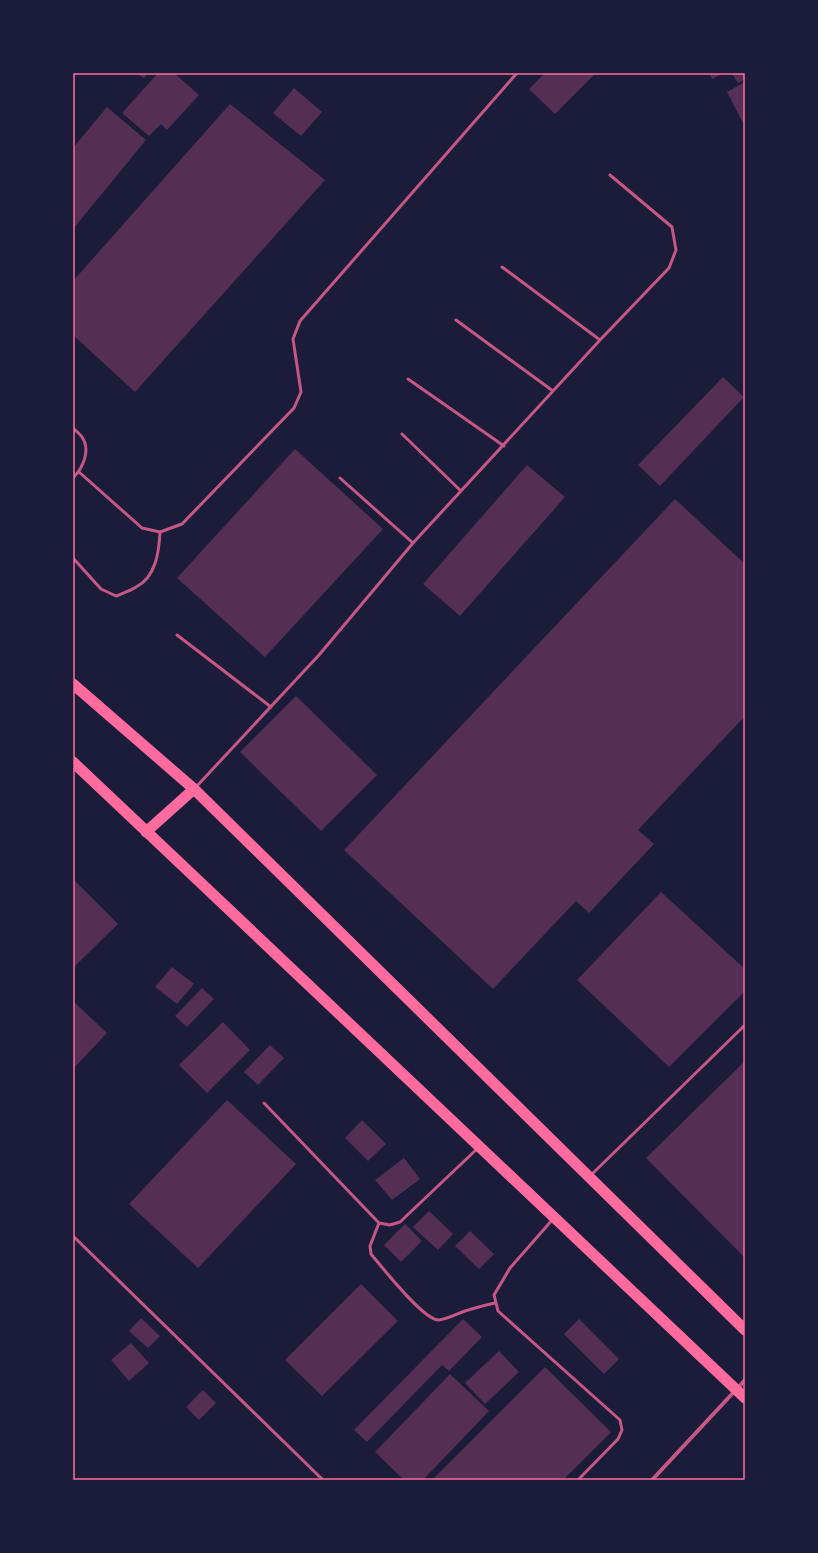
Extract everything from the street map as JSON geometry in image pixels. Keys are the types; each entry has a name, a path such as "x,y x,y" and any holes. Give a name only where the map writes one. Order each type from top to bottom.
{"highway":[{"path":"73,684 194,789 590,1176 745,1330"},
{"path":"73,762 745,1398"},
{"path":"146,832 194,789"}],"street":[{"path":"652,1480 745,1380"}],"lane":[{"path":"79,472 142,528 160,532 182,524 294,408 301,392 293,339 300,322 517,73"},
{"path":"194,789 319,655 413,543 504,446 600,340 669,268 676,250 672,227 610,175"},
{"path":"502,267 600,340"},
{"path":"456,320 553,391"},
{"path":"408,379 504,446"},
{"path":"73,428 83,438 86,452 79,472 73,478"},
{"path":"402,434 461,491"},
{"path":"340,478 413,543"},
{"path":"73,558 101,589 116,596 138,587 152,572 159,552 160,532"},
{"path":"177,635 271,707"},
{"path":"590,1176 745,1025"},
{"path":"264,1103 379,1223 390,1225 400,1222 480,1147"},
{"path":"554,1217 510,1268 494,1296 498,1311 620,1420 622,1430 618,1439 578,1480"},
{"path":"379,1223 370,1246 371,1254 418,1308 431,1319 444,1319 465,1311 495,1303"},
{"path":"73,1236 323,1480"}],"building":[{"path":"137,73 148,73 144,78"},
{"path":"158,73 174,73 199,95 167,130 161,124 149,136 122,113"},
{"path":"545,73 596,73 555,114 529,89"},
{"path":"709,73 724,73 712,79"},
{"path":"732,73 745,73 745,79 738,83"},
{"path":"745,82 745,122 743,123 727,92"},
{"path":"294,88 322,112 301,136 273,113"},
{"path":"230,104 325,180 135,392 73,335 73,281"},
{"path":"107,107 146,140 73,229 73,148"},
{"path":"723,377 744,397 660,486 638,465"},
{"path":"295,449 383,529 265,657 177,578"},
{"path":"527,465 565,497 460,616 423,584"},
{"path":"675,499 745,564 745,716 638,830 654,844 589,913 576,901 493,989 344,850"},
{"path":"296,696 377,775 321,831 240,752"},
{"path":"73,879 118,924 73,968"},
{"path":"661,892 745,969 745,991 669,1067 577,980"},
{"path":"172,967 194,984 177,1004 155,987"},
{"path":"202,988 214,999 187,1027 175,1016"},
{"path":"73,1001 107,1033 73,1069"},
{"path":"223,1022 250,1050 207,1093 179,1065"},
{"path":"270,1045 284,1058 258,1085 244,1072"},
{"path":"745,1061 745,1258 646,1158"},
{"path":"227,1100 296,1164 198,1268 129,1204"},
{"path":"362,1120 386,1144 368,1161 345,1138"},
{"path":"404,1158 420,1179 392,1200 375,1180"},
{"path":"429,1211 453,1234 438,1250 413,1227"},
{"path":"405,1224 422,1241 401,1262 384,1245"},
{"path":"470,1231 494,1254 479,1269 455,1246"},
{"path":"361,1284 398,1321 322,1396 285,1360"},
{"path":"141,1318 160,1336 148,1348 129,1331"},
{"path":"463,1319 482,1337 449,1371 442,1365 367,1442 354,1430"},
{"path":"579,1319 619,1359 604,1374 564,1334"},
{"path":"131,1343 149,1363 129,1381 111,1360"},
{"path":"499,1351 519,1372 485,1404 465,1383"},
{"path":"545,1367 611,1432 563,1480 432,1480"},
{"path":"450,1374 489,1411 423,1480 404,1480 375,1452"},
{"path":"203,1390 216,1403 199,1420 186,1407"}]}
